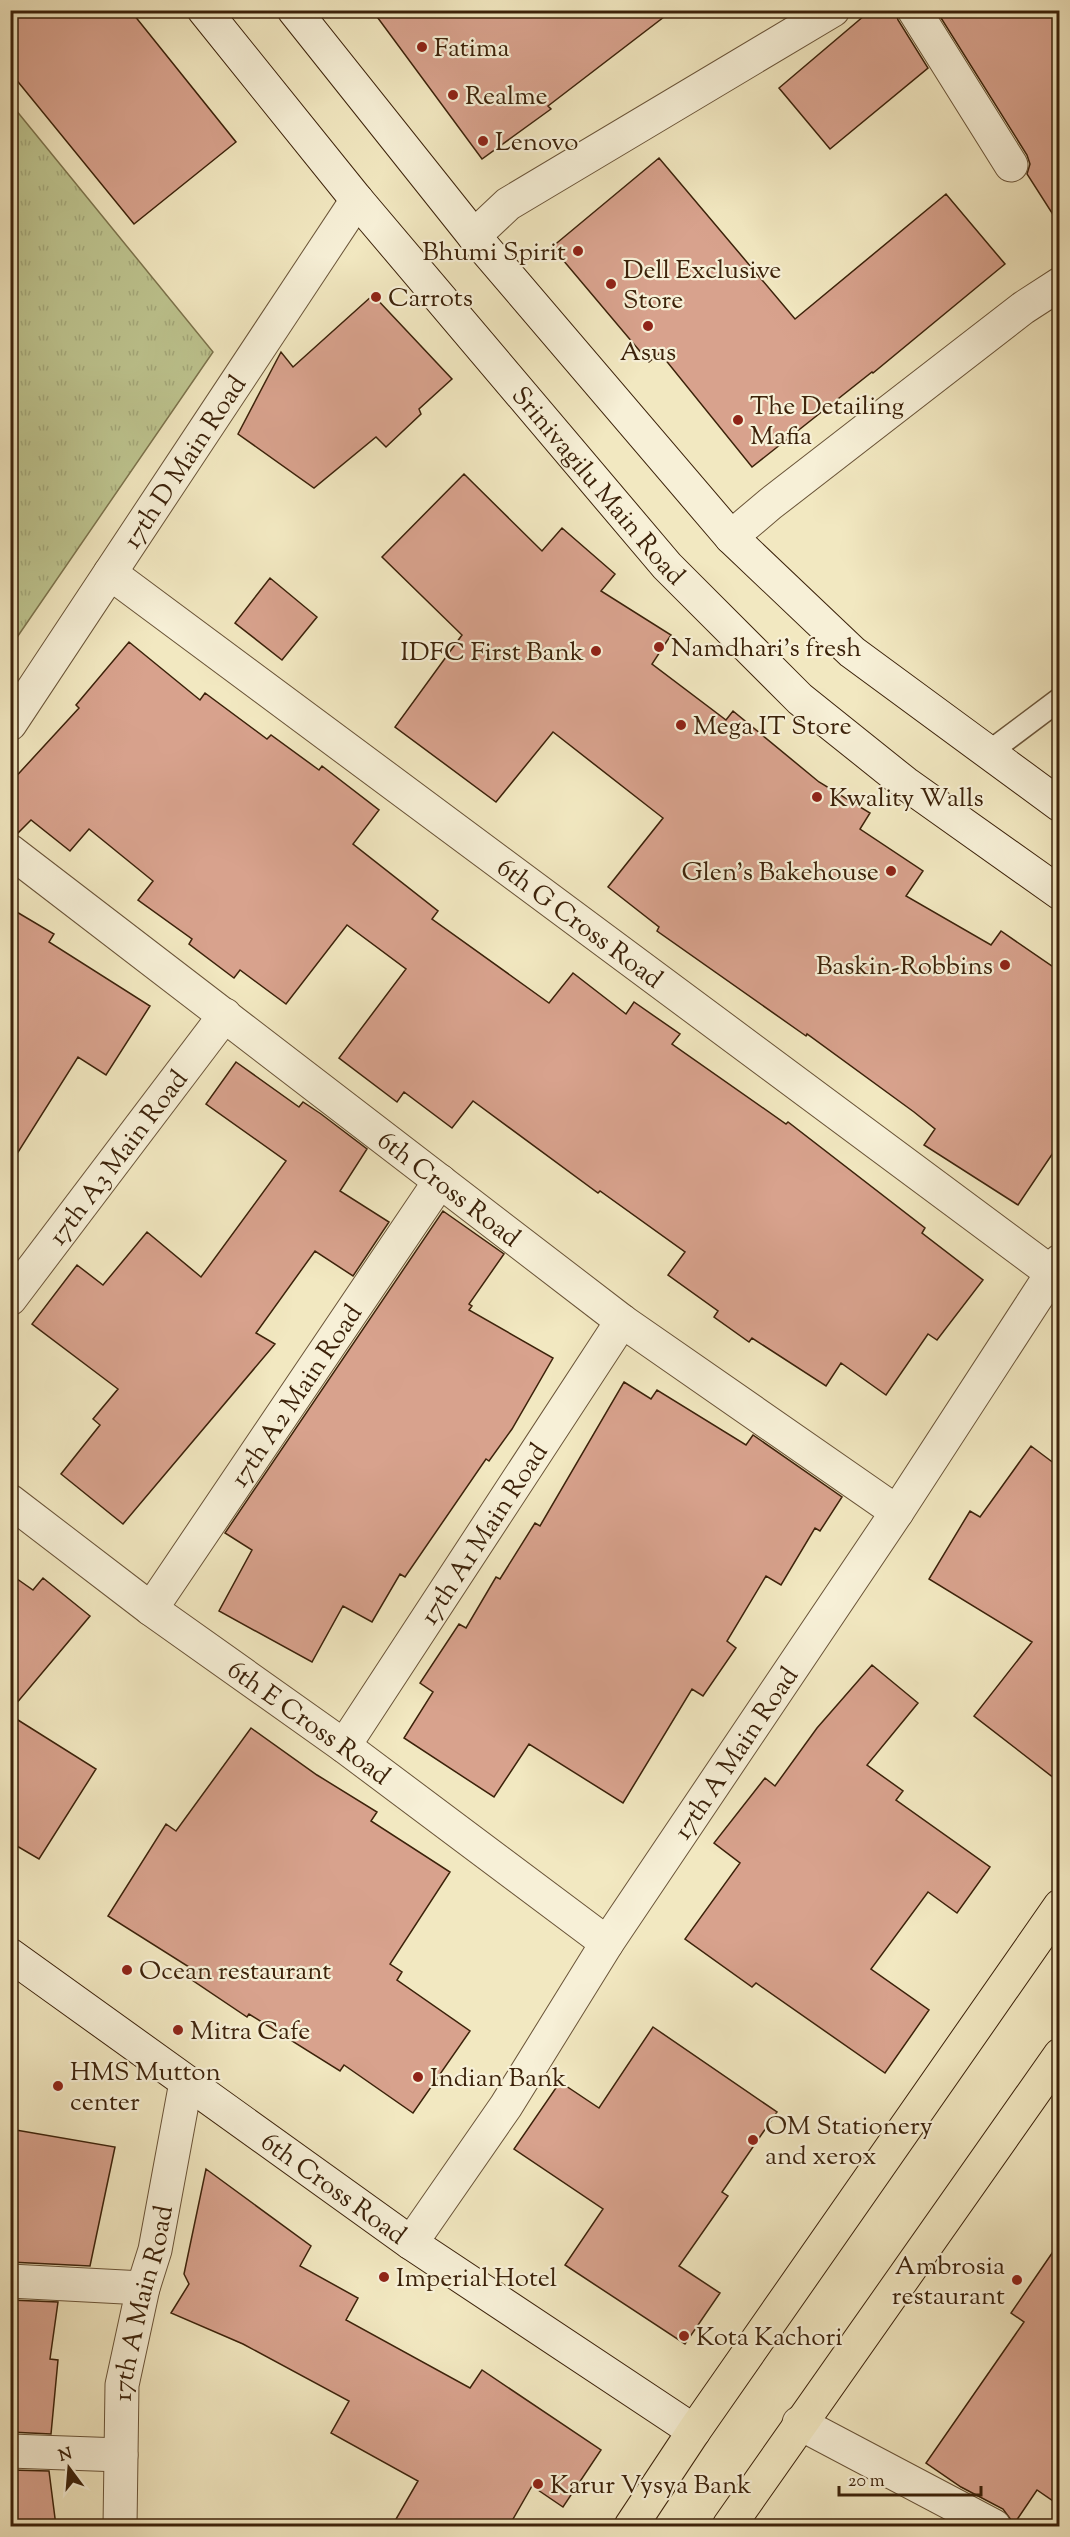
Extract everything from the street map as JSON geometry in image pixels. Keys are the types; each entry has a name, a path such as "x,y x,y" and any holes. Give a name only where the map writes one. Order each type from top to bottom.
{"main road":[{"path":"631,2526 694,2431 1059,1906"},
{"path":"729,2526 1059,2055"}],"street":[{"name":"Srinivagilu Main Road","path":"204,10 357,200 667,566 800,699 905,783 1059,893"},
{"path":"294,10 474,236 731,537 852,652 1059,805"},
{"path":"474,236 508,204 833,10"},
{"path":"914,10 1011,165"},
{"name":"17th D Main Road","path":"10,724 357,200"},
{"path":"731,537 1013,315 1059,284"},
{"name":"6th G Cross Road","path":"110,573 1056,1267"},
{"name":"6th Cross Road","path":"10,851 622,1321 897,1512"},
{"name":"17th A3 Main Road","path":"10,1299 225,1015"},
{"name":"17th A2 Main Road","path":"151,1609 440,1181"},
{"name":"17th A Main Road","path":"411,2243 506,2106 607,1943 897,1512 1056,1267"},
{"name":"17th A1 Main Road","path":"344,1746 622,1321"},
{"name":"6th E Cross Road","path":"10,1501 151,1609 344,1746 607,1943"},
{"name":"6th Cross Road","path":"10,1956 411,2243 694,2431"},
{"name":"17th A Main Road","path":"120,2526 122,2385 143,2288 155,2250 186,2082"},
{"path":"10,2281 143,2288"},
{"path":"799,2423 994,2526"},
{"path":"10,2451 121,2455"}],"lane":[{"path":"988,753 1059,699"}],"green space":[{"path":"11,104 213,352 11,646"}],"building":[{"path":"10,10 130,10 236,142 134,224 10,72"},
{"path":"372,10 673,10 548,106 551,109 482,159"},
{"path":"871,10 895,10 898,20 928,68 830,149 779,88"},
{"path":"936,10 1059,10 1059,224 1027,174 1030,164 1027,155"},
{"path":"659,158 795,319 946,194 1005,264 873,373 752,467 660,353 649,362 552,247"},
{"path":"373,295 452,379 419,409 421,414 386,447 376,437 314,488 238,434 281,352 293,367"},
{"path":"464,474 542,551 562,528 615,574 601,591 671,635 652,664 726,720 733,711 819,782 870,813 860,829 923,871 906,896 991,945 1001,931 1059,971 1059,1144 1018,1205 924,1145 935,1129 807,1034 806,1036 657,931 659,927 608,887 663,818 553,732 496,802 395,727 462,635 382,557"},
{"path":"270,578 317,617 282,660 235,623"},
{"path":"129,642 200,700 205,693 267,739 271,735 319,770 322,766 379,810 353,844 438,911 432,919 549,1003 573,973 626,1014 634,1002 680,1034 672,1044 786,1124 788,1122 925,1228 922,1233 983,1280 937,1340 928,1334 886,1395 841,1363 826,1386 752,1338 749,1342 714,1317 718,1311 668,1275 685,1252 600,1191 598,1193 473,1101 452,1128 404,1092 397,1102 339,1058 406,969 347,925 286,1004 240,970 234,978 189,944 192,939 138,900 153,881 89,829 70,851 31,820 17,834 10,833 10,783 79,708 76,705"},
{"path":"10,908 54,934 49,942 150,1006 106,1075 78,1057 10,1165"},
{"path":"236,1062 299,1107 303,1102 367,1149 340,1191 389,1222 353,1276 315,1251 256,1333 275,1344 123,1524 61,1474 100,1425 93,1419 118,1389 32,1324 77,1265 103,1285 147,1232 201,1277 286,1161 206,1104"},
{"path":"443,1211 504,1254 469,1304 472,1306 469,1310 553,1358 512,1429 489,1461 486,1459 405,1577 400,1574 372,1622 343,1606 312,1662 219,1611 252,1550 225,1533"},
{"path":"624,1382 651,1399 657,1390 746,1445 753,1435 842,1497 820,1531 815,1528 781,1585 766,1576 727,1641 736,1648 703,1696 692,1689 623,1803 529,1744 494,1797 404,1738 433,1692 420,1683 459,1624 466,1628 496,1577 500,1579 535,1523 540,1526"},
{"path":"1031,1446 1059,1467 1059,1782 974,1716 1032,1642 929,1579 970,1511 980,1517"},
{"path":"10,1574 33,1590 43,1578 90,1616 10,1711"},
{"path":"872,1665 918,1703 867,1765 903,1791 896,1800 990,1867 957,1913 928,1892 871,1969 929,2010 885,2073 756,1983 752,1987 685,1939 740,1863 714,1843 765,1778 775,1786 817,1728"},
{"path":"10,1715 96,1769 39,1859 10,1842"},
{"path":"251,1728 317,1775 377,1812 371,1821 450,1872 390,1964 402,1972 397,1980 470,2031 413,2113 344,2065 340,2071 249,2014 247,2017 192,1980 197,1972 108,1916 166,1824 176,1831"},
{"path":"653,2027 777,2112 722,2192 728,2196 679,2266 720,2293 685,2344 565,2265 603,2209 514,2149 560,2082 599,2108"},
{"path":"10,2129 115,2147 90,2266 10,2262"},
{"path":"206,2169 311,2246 300,2266 358,2298 346,2320 470,2388 482,2370 601,2450 563,2507 532,2486 509,2526 392,2526 418,2481 331,2433 349,2401 243,2344 171,2313 189,2284 184,2274"},
{"path":"1059,2243 1059,2505 1037,2490 1014,2524 1003,2509 961,2487 926,2463 1024,2322 1011,2313"},
{"path":"10,2300 58,2302 50,2359 58,2360 51,2434 10,2432"},
{"path":"10,2470 49,2471 56,2526 10,2526"}],"place":[{"name":"Fatima","path":"422,47"},
{"name":"Realme","path":"453,95"},
{"name":"Lenovo","path":"483,141"},
{"name":"Bhumi Spirit","path":"578,251"},
{"name":"Dell Exclusive Store","path":"611,284"},
{"name":"Carrots","path":"376,297"},
{"name":"Asus","path":"648,326"},
{"name":"The Detailing Mafia","path":"738,420"},
{"name":"Namdhari's fresh","path":"659,647"},
{"name":"IDFC First Bank","path":"596,651"},
{"name":"Mega IT Store","path":"681,725"},
{"name":"Kwality Walls","path":"817,797"},
{"name":"Glen's Bakehouse","path":"891,871"},
{"name":"Baskin-Robbins","path":"1005,965"},
{"name":"Ocean restaurant","path":"127,1970"},
{"name":"Mitra Cafe","path":"178,2030"},
{"name":"Indian Bank","path":"418,2077"},
{"name":"HMS Mutton center","path":"58,2086"},
{"name":"OM Stationery and xerox","path":"753,2140"},
{"name":"Imperial Hotel","path":"384,2277"},
{"name":"Ambrosia restaurant","path":"1017,2280"},
{"name":"Kota Kachori","path":"684,2336"},
{"name":"Karur Vysya Bank","path":"538,2484"}]}
